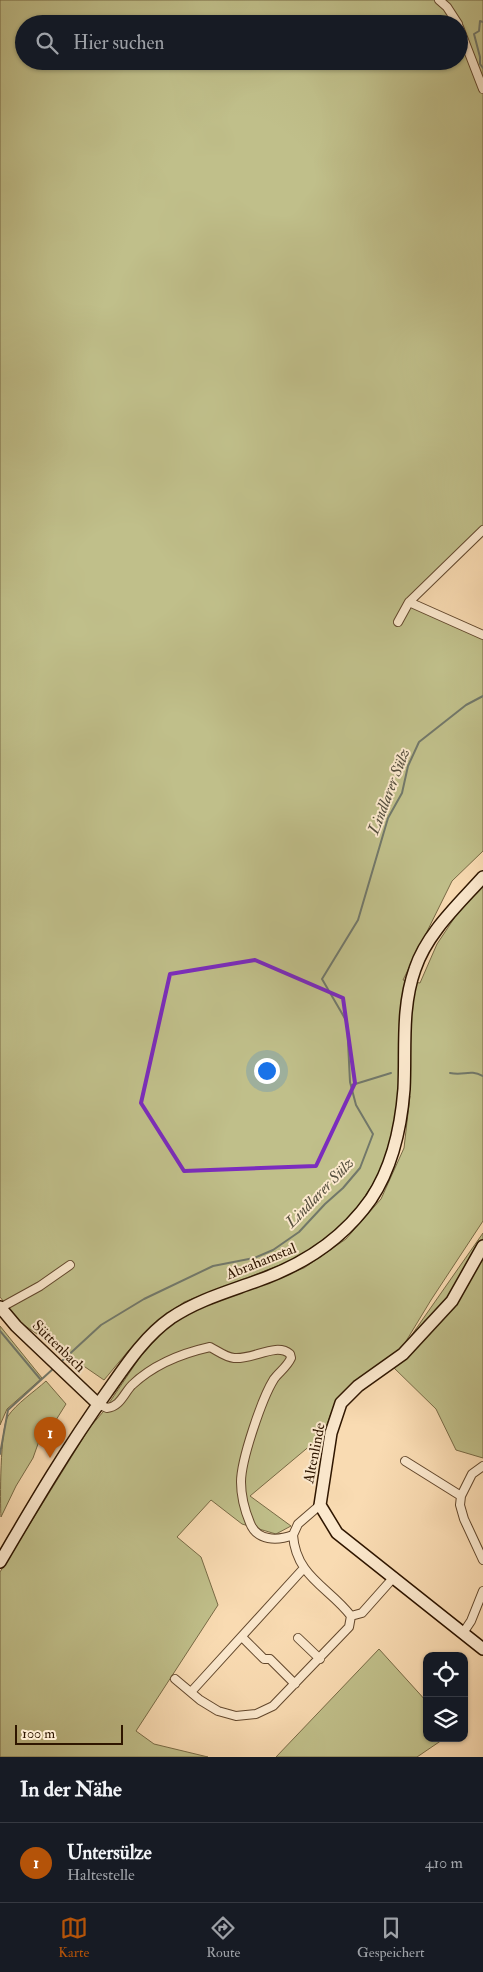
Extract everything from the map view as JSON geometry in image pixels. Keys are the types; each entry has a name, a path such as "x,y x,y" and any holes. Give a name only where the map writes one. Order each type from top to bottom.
{"main road":[{"name":"Abrahamstal","path":"0,1562 46,1484 98,1404 141,1345 164,1323 195,1304 275,1274 306,1260 342,1233 372,1196 393,1156 399,1130 404,1090 408,994 415,968 428,942 444,920 483,876"},
{"name":"Altenlinde","path":"483,1246 452,1301 403,1354 358,1386 341,1403 331,1433 320,1505 337,1533 483,1649"},
{"name":"Süttenbach","path":"0,1307 16,1326 98,1404"}],"street":[{"path":"439,0 447,7 452,15"},
{"path":"468,51 483,90"},
{"path":"398,622 409,602 483,530"},
{"path":"409,602 483,633"},
{"name":"Süttenbach","path":"0,1307 40,1286 70,1265"},
{"path":"98,1404 107,1408 115,1405 145,1375 179,1356 200,1349 210,1347 226,1356 234,1358 248,1358 273,1349 286,1351 290,1354 291,1358 274,1380 266,1395 244,1460 241,1481 247,1515 253,1529 272,1540 293,1536"},
{"path":"405,1461 460,1496"},
{"path":"483,1466 472,1474 460,1496 464,1520 483,1560"},
{"path":"175,1679 200,1700 218,1711 236,1716 256,1714 273,1706 349,1627 351,1616 342,1604 308,1575 295,1551 293,1536 298,1524 320,1505"},
{"path":"191,1692 304,1568"},
{"path":"351,1616 362,1613 394,1577"},
{"path":"463,1633 471,1621 483,1591"},
{"path":"242,1637 264,1658 270,1659 295,1684"},
{"path":"298,1638 320,1658"}],"highlighted area":[{"path":"255,960 343,998 355,1083 316,1166 184,1171 141,1103 170,974"}],"shaded area":[{"path":"0,0 483,0 483,527 410,601 483,636 483,851 452,881 403,980 420,983 437,944 463,905 483,884 483,1221 397,1356 483,1233 483,1458 456,1450 436,1409 392,1366 339,1410 331,1413 324,1434 250,1496 291,1526 276,1534 242,1524 211,1500 177,1537 201,1557 218,1605 136,1731 154,1744 208,1757 0,1757 0,1572 90,1427 103,1412 140,1357 168,1326 204,1305 304,1268 346,1239 381,1199 404,1148 410,1096 399,1094 391,1147 379,1174 359,1206 331,1236 301,1257 184,1302 154,1325 129,1350 104,1380 21,1323 0,1297"},
{"path":"0,1326 42,1378 7,1409 0,1425"},
{"path":"46,1381 66,1404 51,1428 46,1431 39,1441 33,1458 16,1486 1,1517 1,1466 5,1423 16,1407"},
{"path":"379,1649 423,1698 423,1742 439,1742 417,1757 276,1757"}],"waterway":[{"path":"483,22 480,21 479,31 474,34 480,64 483,68"},
{"name":"Lindlarer Sülz","path":"63,1360 101,1325 144,1299 213,1266 254,1258 273,1250 299,1232 360,1168 373,1134 356,1105 350,1082 347,1022 322,979 358,920 388,818 402,793 408,766 419,742 466,705 483,696"},
{"path":"352,1085 391,1073"},
{"path":"450,1073 474,1073 483,1076"},
{"path":"0,1331 41,1380"},
{"name":"Lindlarer Sülz","path":"0,1454 8,1410 54,1368"}],"place":[{"name":"Untersülze","path":"50,1458"}]}
